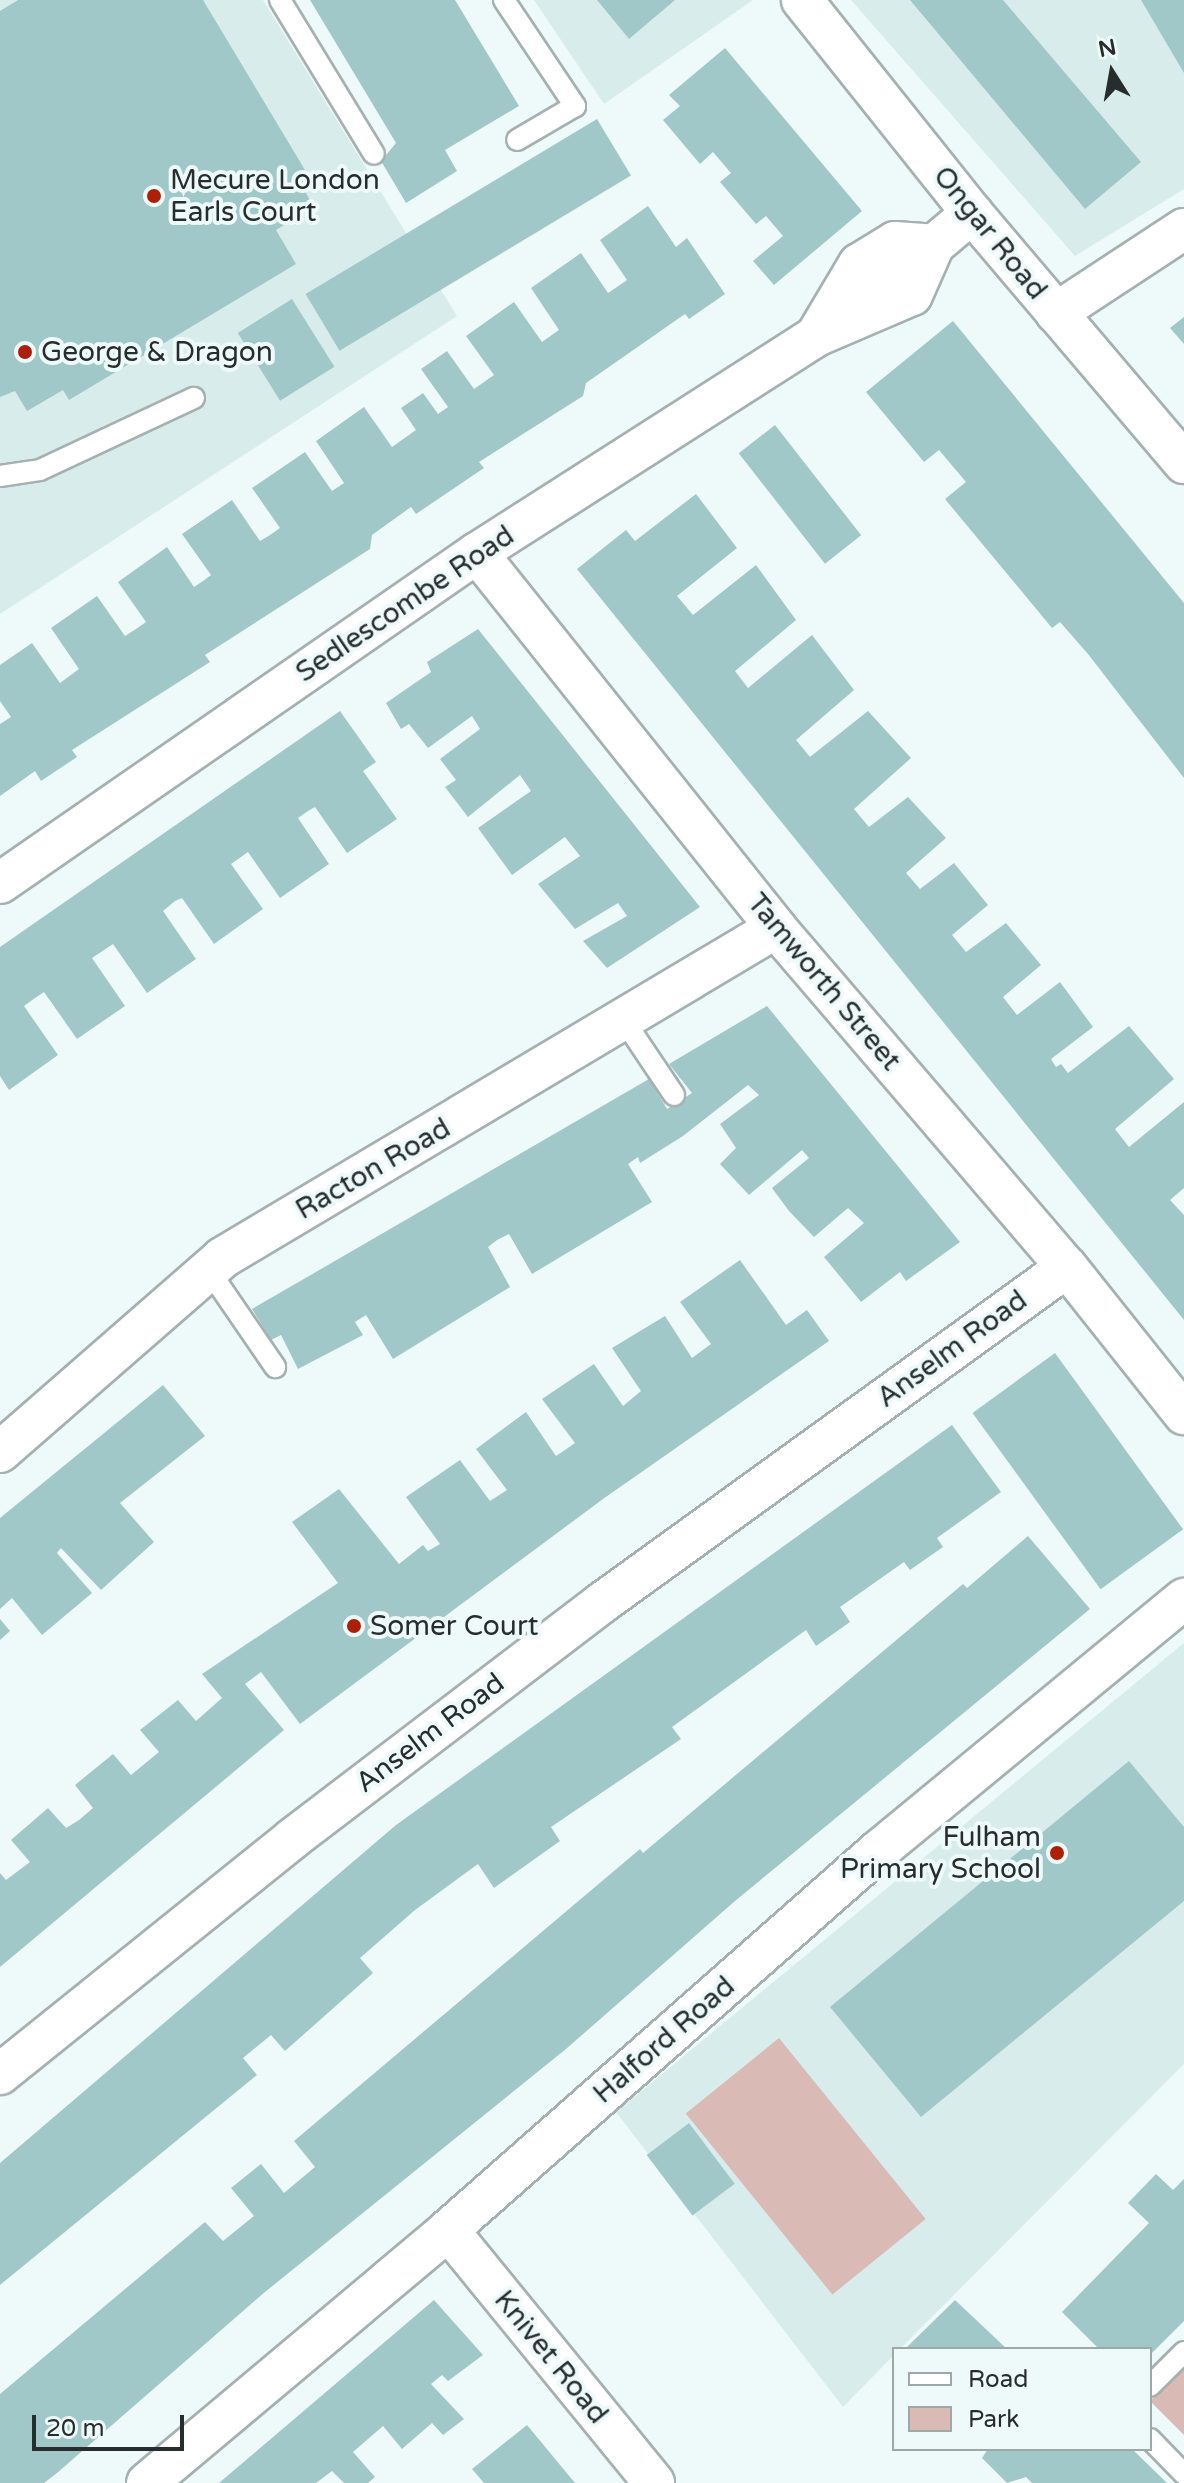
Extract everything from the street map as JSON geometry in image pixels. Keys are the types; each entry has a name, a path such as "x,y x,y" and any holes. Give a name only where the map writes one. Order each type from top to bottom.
{"street":[{"name":"Ongar Road","path":"802,0 972,213 1184,463"},
{"name":"Sedlescombe Road","path":"0,883 477,553 816,336 912,295 934,245 972,213"},
{"path":"1056,313 1184,229"},
{"name":"Sedlescombe Road","path":"816,336 859,264 895,242 934,245"},
{"name":"Tamworth Street","path":"477,553 776,928 1067,1267 1181,1410"},
{"name":"Racton Road","path":"0,1452 208,1269 625,1022 776,928"},
{"name":"Anselm Road","path":"0,2074 292,1839 578,1620 1067,1267"},
{"name":"Halford Road","path":"147,2483 448,2230 877,1852 1184,1599"},
{"name":"Knivet Road","path":"448,2230 654,2483"}],"lane":[{"path":"280,0 374,154"},
{"path":"504,0 575,106 517,140"},
{"path":"0,476 40,470 194,398"},
{"path":"625,1022 674,1095"},
{"path":"208,1269 275,1367"},
{"path":"1152,2384 1184,2352"},
{"path":"1152,2441 1184,2474"}],"shaded area":[{"path":"0,0 263,0 457,316 0,614"},
{"path":"534,0 753,0 604,104"},
{"path":"851,0 1184,0 1184,189 1075,256"},
{"name":"Fulham Primary School","path":"1184,1643 1184,2064 902,2347 892,2347 892,2357 843,2407 616,2112"}],"green space":[{"path":"779,2038 926,2219 832,2295 686,2114"},
{"path":"1184,2369 1184,2435 1152,2403 1152,2399"}],"building":[{"name":"Mecure London Earls Court","path":"18,0 203,0 311,180 302,186 314,207 276,230 296,264 69,400 63,390 27,411 15,391 0,397 0,11"},
{"path":"310,0 455,0 519,106 445,150 457,171 406,203 381,161 396,143"},
{"path":"597,0 675,0 629,39"},
{"path":"910,0 1003,0 1141,162 1085,209"},
{"path":"1141,0 1184,0 1184,73"},
{"path":"725,48 862,211 774,285 753,261 783,236 766,216 756,224 720,182 731,173 713,152 700,164 663,120 680,106 669,95"},
{"path":"597,119 631,176 340,351 306,294"},
{"path":"648,206 676,247 687,238 725,294 689,319 685,314 586,383 583,396 479,462 484,468 416,514 411,507 372,535 370,549 205,655 210,662 72,750 77,757 41,781 35,771 0,796 0,724 11,717 0,701 0,665 32,643 60,683 79,669 51,628 97,596 125,636 136,629 146,622 118,582 167,547 194,587 203,581 211,575 182,534 232,500 260,541 270,535 280,528 252,488 305,452 332,491 344,483 316,441 364,407 392,447 416,430 401,408 423,393 438,414 448,407 421,369 447,351 474,389 494,375 466,336 514,302 542,342 559,330 531,288 581,253 608,293 627,280 600,240"},
{"path":"292,299 334,367 280,401 238,333"},
{"path":"1184,317 1184,344 1170,328"},
{"path":"953,321 1184,603 1184,778 1088,654 1060,622 1052,628 945,499 966,482 939,450 924,462 866,392"},
{"path":"775,425 861,535 825,564 739,453"},
{"path":"696,494 737,548 677,596 693,615 756,565 796,620 735,671 748,688 812,635 854,690 796,740 810,757 868,711 911,758 854,809 869,827 908,797 946,838 906,873 920,889 954,863 988,905 952,935 966,952 1006,923 1041,965 1003,997 1017,1015 1060,982 1093,1027 1051,1059 1056,1067 1061,1064 1068,1073 1129,1026 1174,1079 1115,1129 1129,1147 1184,1102 1184,1188 1170,1200 1184,1215 1184,1320 577,569 626,530 635,541"},
{"path":"478,629 700,907 607,968 583,941 627,916 618,903 575,929 538,884 580,856 565,837 512,875 478,828 531,791 520,775 468,817 445,787 456,780 440,759 480,729 472,716 428,748 409,724 401,729 386,703 431,672 427,662"},
{"path":"340,711 376,762 363,771 397,819 347,853 315,807 308,811 298,818 329,864 280,898 248,852 231,864 263,909 214,944 182,898 175,901 163,911 196,959 147,993 113,944 92,958 125,1006 77,1039 44,992 35,998 24,1006 58,1055 9,1090 0,1076 0,947"},
{"path":"767,1006 960,1242 906,1281 900,1272 861,1302 824,1257 864,1223 848,1208 814,1237 789,1211 772,1188 809,1158 802,1150 749,1195 720,1164 736,1148 720,1124 759,1095 748,1085 683,1136 640,1163 638,1157 628,1164 652,1202 532,1274 509,1234 497,1240 488,1247 510,1287 393,1359 366,1315 355,1322 363,1335 298,1369 281,1335 271,1340 252,1309 649,1079 667,1109 692,1093 669,1064"},
{"path":"740,1260 786,1325 807,1310 829,1341 603,1499 300,1724 261,1672 245,1684 284,1730 0,1967 0,1873 6,1880 30,1862 11,1840 48,1808 66,1828 79,1820 93,1808 75,1785 113,1754 131,1775 159,1752 140,1730 178,1700 196,1721 222,1698 202,1674 338,1583 292,1522 339,1489 399,1564 423,1545 428,1551 440,1544 406,1497 460,1460 490,1501 507,1490 476,1449 526,1412 556,1456 575,1443 542,1399 594,1364 623,1406 641,1391 612,1348 665,1316 692,1358 711,1344 680,1302"},
{"path":"1055,1353 1183,1529 1101,1589 972,1413"},
{"path":"163,1385 205,1436 120,1503 154,1542 101,1590 61,1548 57,1553 92,1593 42,1635 12,1598 0,1609 0,1518"},
{"path":"952,1425 1001,1492 937,1538 943,1547 910,1570 904,1562 840,1607 850,1622 816,1646 806,1630 672,1727 681,1739 551,1827 560,1841 494,1888 478,1864 415,1910 360,1958 373,1973 285,2051 271,2035 243,2058 257,2075 0,2285 0,2163 396,1825"},
{"path":"1028,1536 1090,1609 735,1901 566,2049 265,2292 57,2473 44,2483 0,2483 0,2394 205,2222 223,2241 254,2216 231,2188 261,2164 284,2193 315,2167 294,2141 640,1849 643,1853 963,1584 967,1588"},
{"path":"0,1619 10,1631 0,1640"},
{"path":"1129,1761 1184,1827 1184,1901 921,2117 830,2007"},
{"path":"689,2123 735,2184 692,2216 647,2155"},
{"path":"1156,2174 1173,2190 1184,2179 1184,2321 1152,2353 1152,2347 1097,2347 1062,2312 1149,2223 1128,2203"},
{"path":"434,2300 483,2355 448,2381 442,2375 431,2384 464,2419 443,2435 432,2423 402,2449 383,2426 353,2452 375,2477 368,2483 344,2483 332,2471 316,2483 219,2483"},
{"path":"955,2300 1005,2347 907,2347"},
{"path":"527,2425 575,2483 484,2483 472,2469"},
{"path":"987,2451 1134,2451 1167,2483 1032,2483 1026,2477 1007,2483 982,2458"}],"place":[{"name":"Mecure London Earls Court","path":"154,196"},
{"name":"George & Dragon","path":"25,352"},
{"name":"Somer Court","path":"354,1626"},
{"name":"Fulham Primary School","path":"1057,1853"}]}
